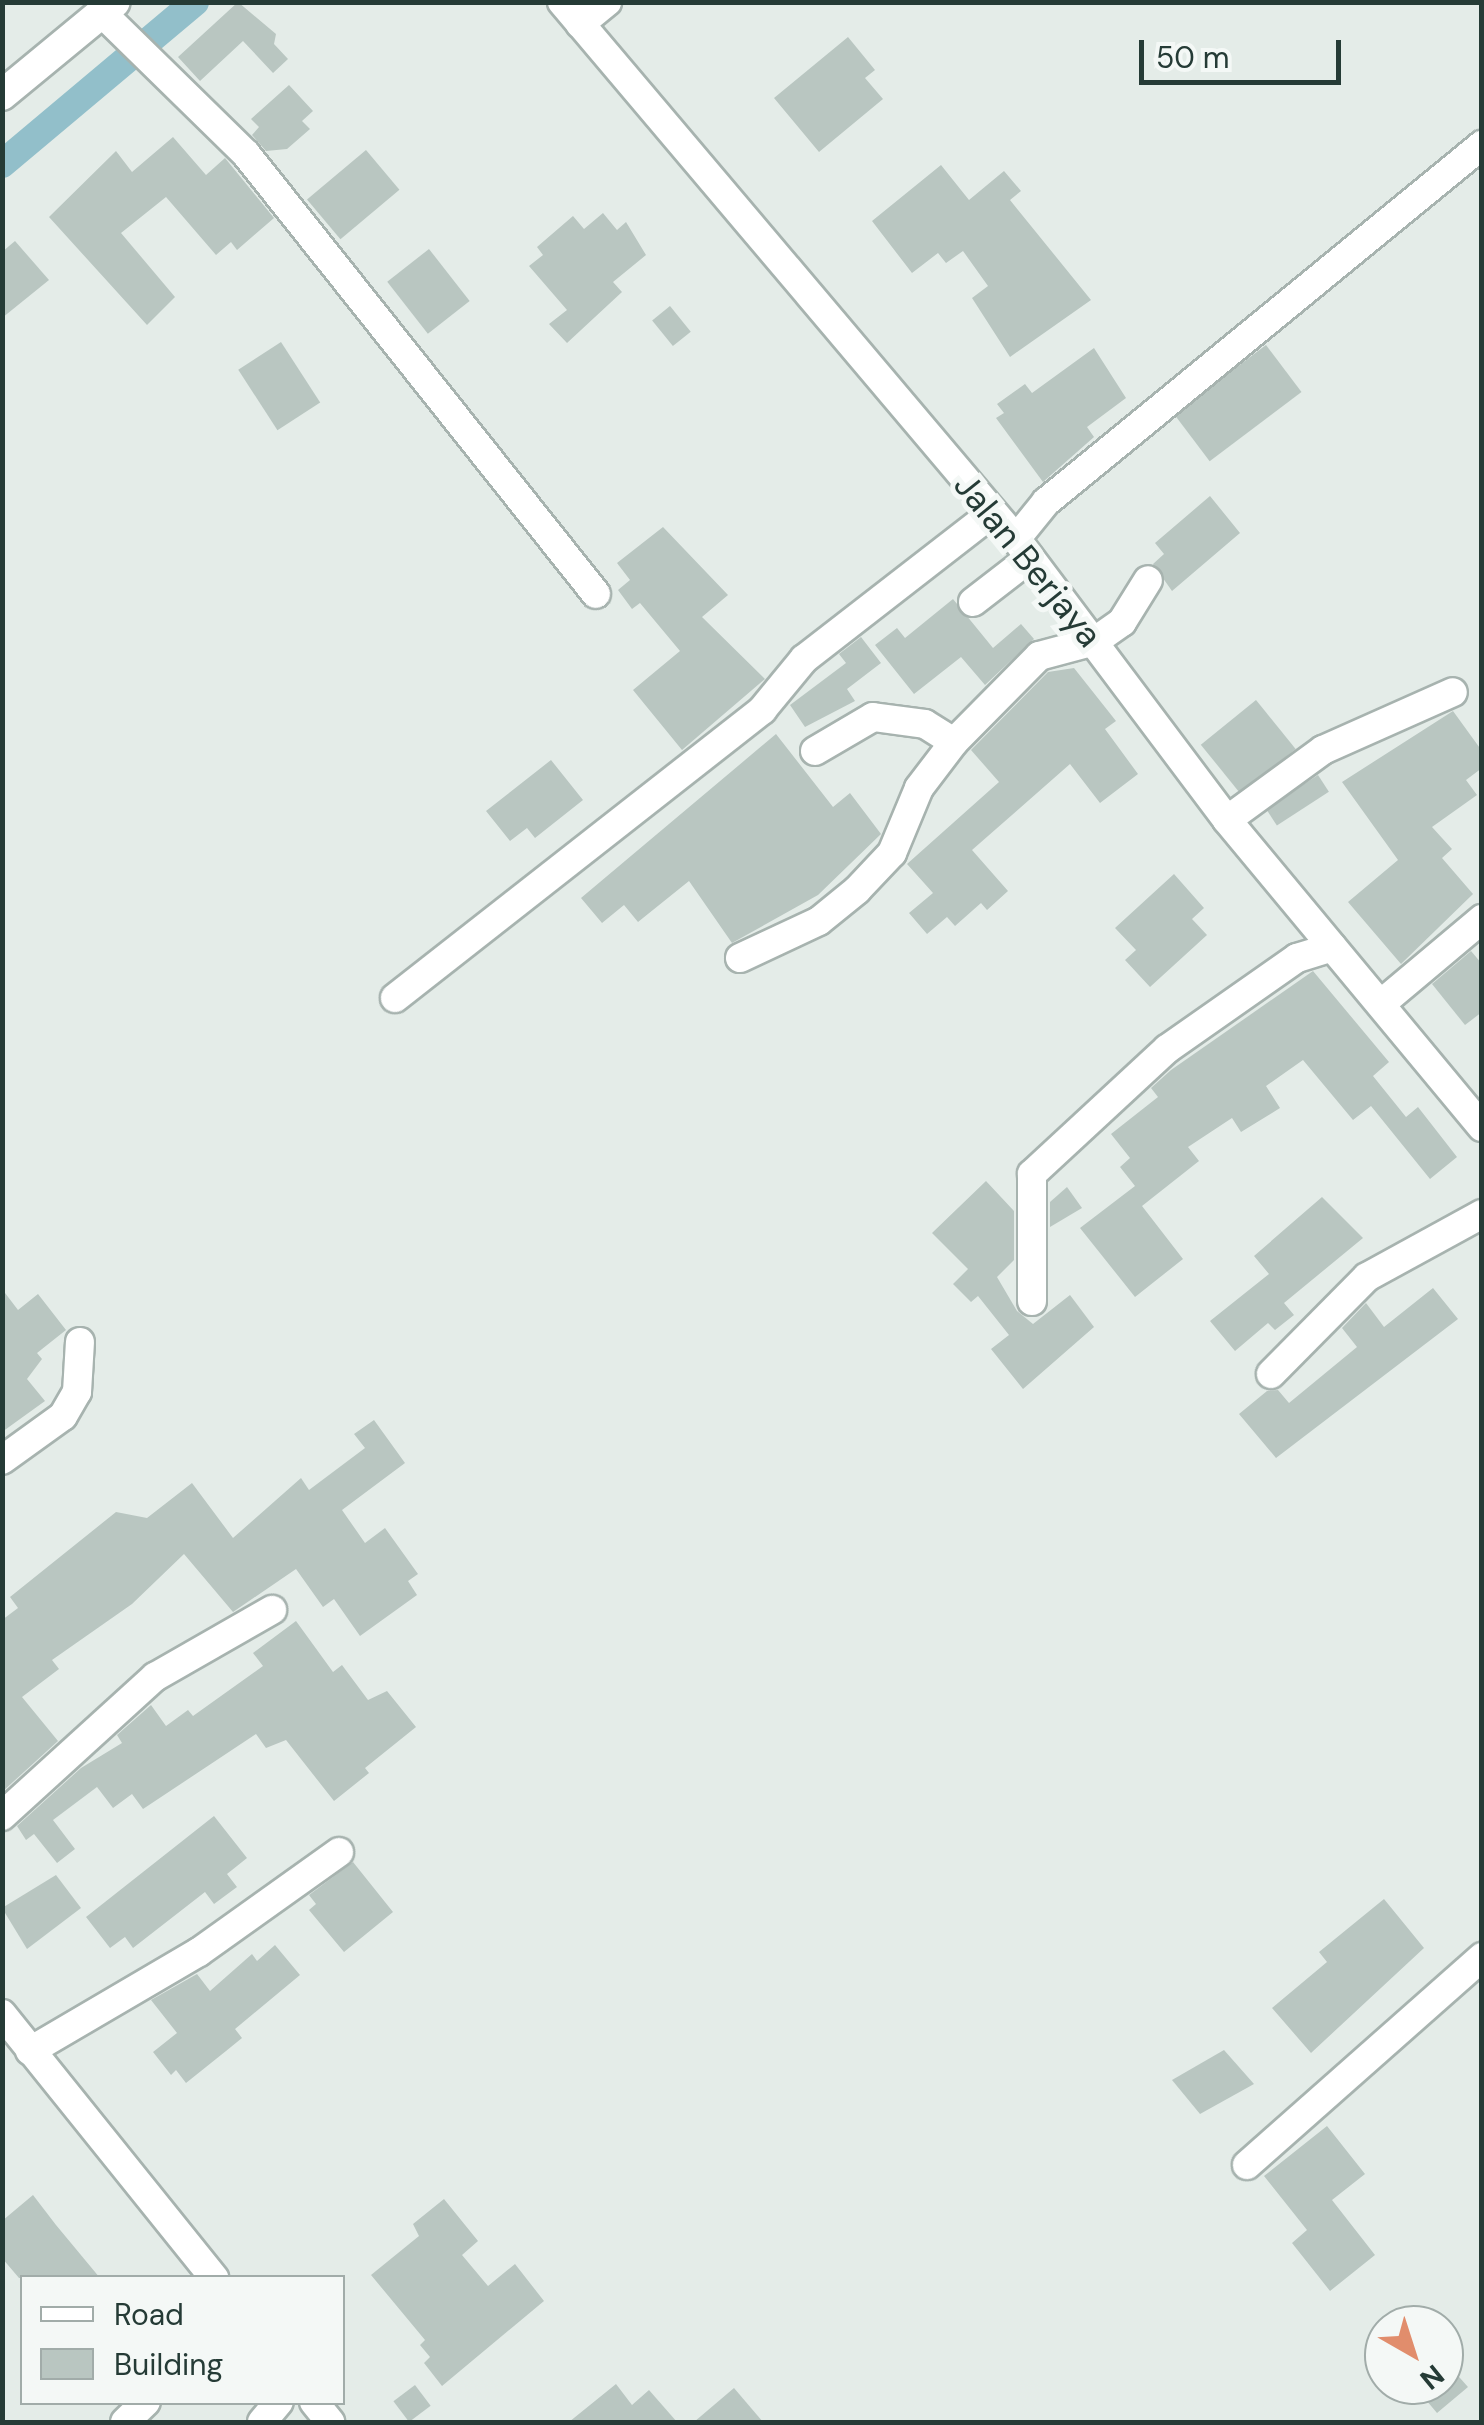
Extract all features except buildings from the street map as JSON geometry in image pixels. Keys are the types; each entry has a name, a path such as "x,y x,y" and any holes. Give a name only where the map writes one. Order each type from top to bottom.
{"street":[{"path":"571,13 607,2"},
{"path":"2,96 108,8 127,38 246,154 596,594"},
{"name":"Jalan Berjaya","path":"571,13 1023,548 1227,820 1480,1124"},
{"path":"972,602 1023,548 1046,502 1482,145"},
{"path":"395,998 762,710 804,659 992,513"},
{"path":"740,958 819,921 857,890 892,853 918,788 954,742 1038,656 1095,641 1141,602 1148,580"},
{"path":"1227,820 1324,750 1454,692"},
{"path":"815,750 873,717 925,724 954,742"},
{"path":"1382,1003 1482,919"},
{"path":"1032,1301 1032,1174 1167,1049 1296,958 1332,947"},
{"path":"1271,1374 1367,1277 1482,1214"},
{"path":"2,1460 62,1416 77,1392 80,1342"},
{"path":"2,1816 155,1678 272,1610"},
{"path":"30,2051 199,1952 339,1852"},
{"path":"1247,2165 1482,1957"},
{"path":"2,2014 212,2275"}],"waterway":[{"path":"2,164 195,2"}]}
